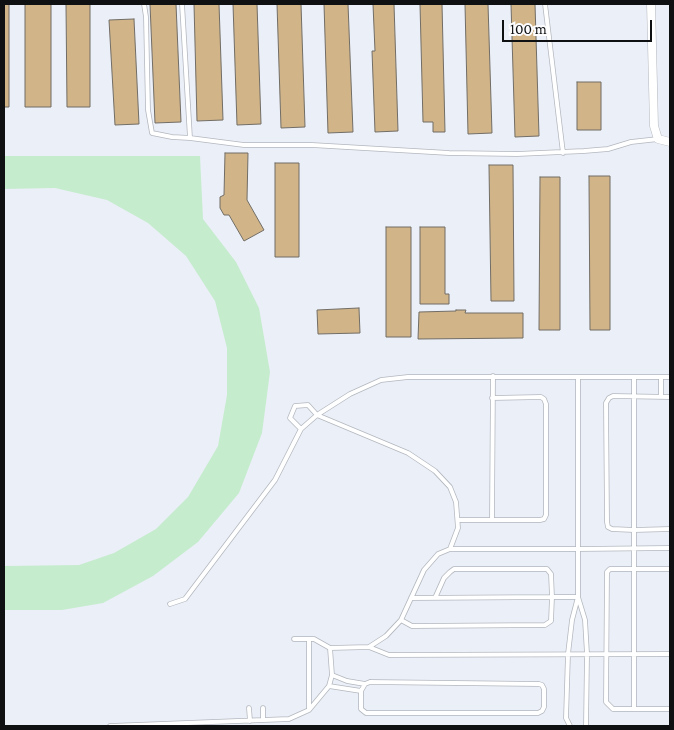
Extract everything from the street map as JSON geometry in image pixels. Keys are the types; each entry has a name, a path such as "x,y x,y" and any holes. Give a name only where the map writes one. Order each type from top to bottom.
{"street":[{"path":"651,4 654,126 658,138 670,142"}],"lane":[{"path":"144,4 146,17 148,110 152,133 244,145 312,145 450,153 563,153 608,150 631,142 658,138"},
{"path":"182,4 190,138"},
{"path":"545,4 563,153"},
{"path":"492,520 493,376"},
{"path":"170,604 185,600 275,480 301,429 317,415 350,394 381,380 408,377 670,377"},
{"path":"570,726 566,718 568,654 572,620 578,597 578,377"},
{"path":"634,377 634,709"},
{"path":"661,377 661,397"},
{"path":"670,397 613,396 606,403 606,522 608,527 612,529 634,530 670,529"},
{"path":"458,520 540,520 544,519 546,515 546,404 544,399 541,397 492,398"},
{"path":"301,429 290,418 296,406 308,405 317,415 408,453 435,471 450,488 456,502 458,528 450,549"},
{"path":"369,647 386,636 401,620 424,570 438,554 450,549 670,548"},
{"path":"401,620 412,626 545,625 551,621 551,574 548,569 454,569 444,578 435,598"},
{"path":"670,569 610,569 607,572 606,702 613,709 670,709"},
{"path":"411,598 578,597"},
{"path":"578,597 585,620 587,654 586,726"},
{"path":"294,639 314,639 330,648 369,647 389,654 670,654"},
{"path":"309,639 309,710"},
{"path":"110,726 290,719 309,710 329,686 332,675 330,648"},
{"path":"332,675 347,681 364,684 370,682 538,684 542,685 544,689 544,707 538,713 366,713 361,708 364,684"},
{"path":"329,686 362,691"},
{"path":"249,708 250,721"},
{"path":"263,708 263,720"}],"green space":[{"path":"4,156 200,156 203,219 236,262 259,308 270,372 262,433 239,493 198,542 153,576 103,603 62,610 4,610 4,566 79,565 114,553 156,529 188,497 218,446 227,395 227,348 215,301 186,256 148,223 107,200 55,188 4,189"}],"building":[{"path":"4,4 9,4 9,107 4,107"},
{"path":"25,4 51,4 51,107 25,107"},
{"path":"66,4 90,4 90,107 67,107"},
{"path":"150,4 176,4 181,122 155,123"},
{"path":"194,4 219,4 223,120 197,121"},
{"path":"233,4 257,4 261,124 237,125"},
{"path":"277,4 301,4 305,127 281,128"},
{"path":"324,4 348,4 353,132 328,133"},
{"path":"373,4 394,4 398,131 375,132 372,51 375,51"},
{"path":"420,4 442,4 445,132 433,132 433,122 423,122"},
{"path":"465,4 488,4 492,133 468,134"},
{"path":"511,4 535,4 539,136 515,137"},
{"path":"134,19 139,124 115,125 109,20"},
{"path":"577,82 601,82 601,130 577,130"},
{"path":"225,153 248,153 247,200 264,230 244,241 229,215 224,215 220,208 220,197 224,195"},
{"path":"275,163 299,163 299,257 275,257"},
{"path":"489,165 513,165 514,301 491,301"},
{"path":"589,176 610,176 610,330 590,330"},
{"path":"540,177 560,177 560,330 539,330"},
{"path":"386,227 411,227 411,337 386,337"},
{"path":"420,227 445,227 445,294 449,294 449,304 420,304"},
{"path":"359,308 360,333 318,334 317,310"},
{"path":"466,310 465,313 523,313 523,338 418,339 419,312"}]}
